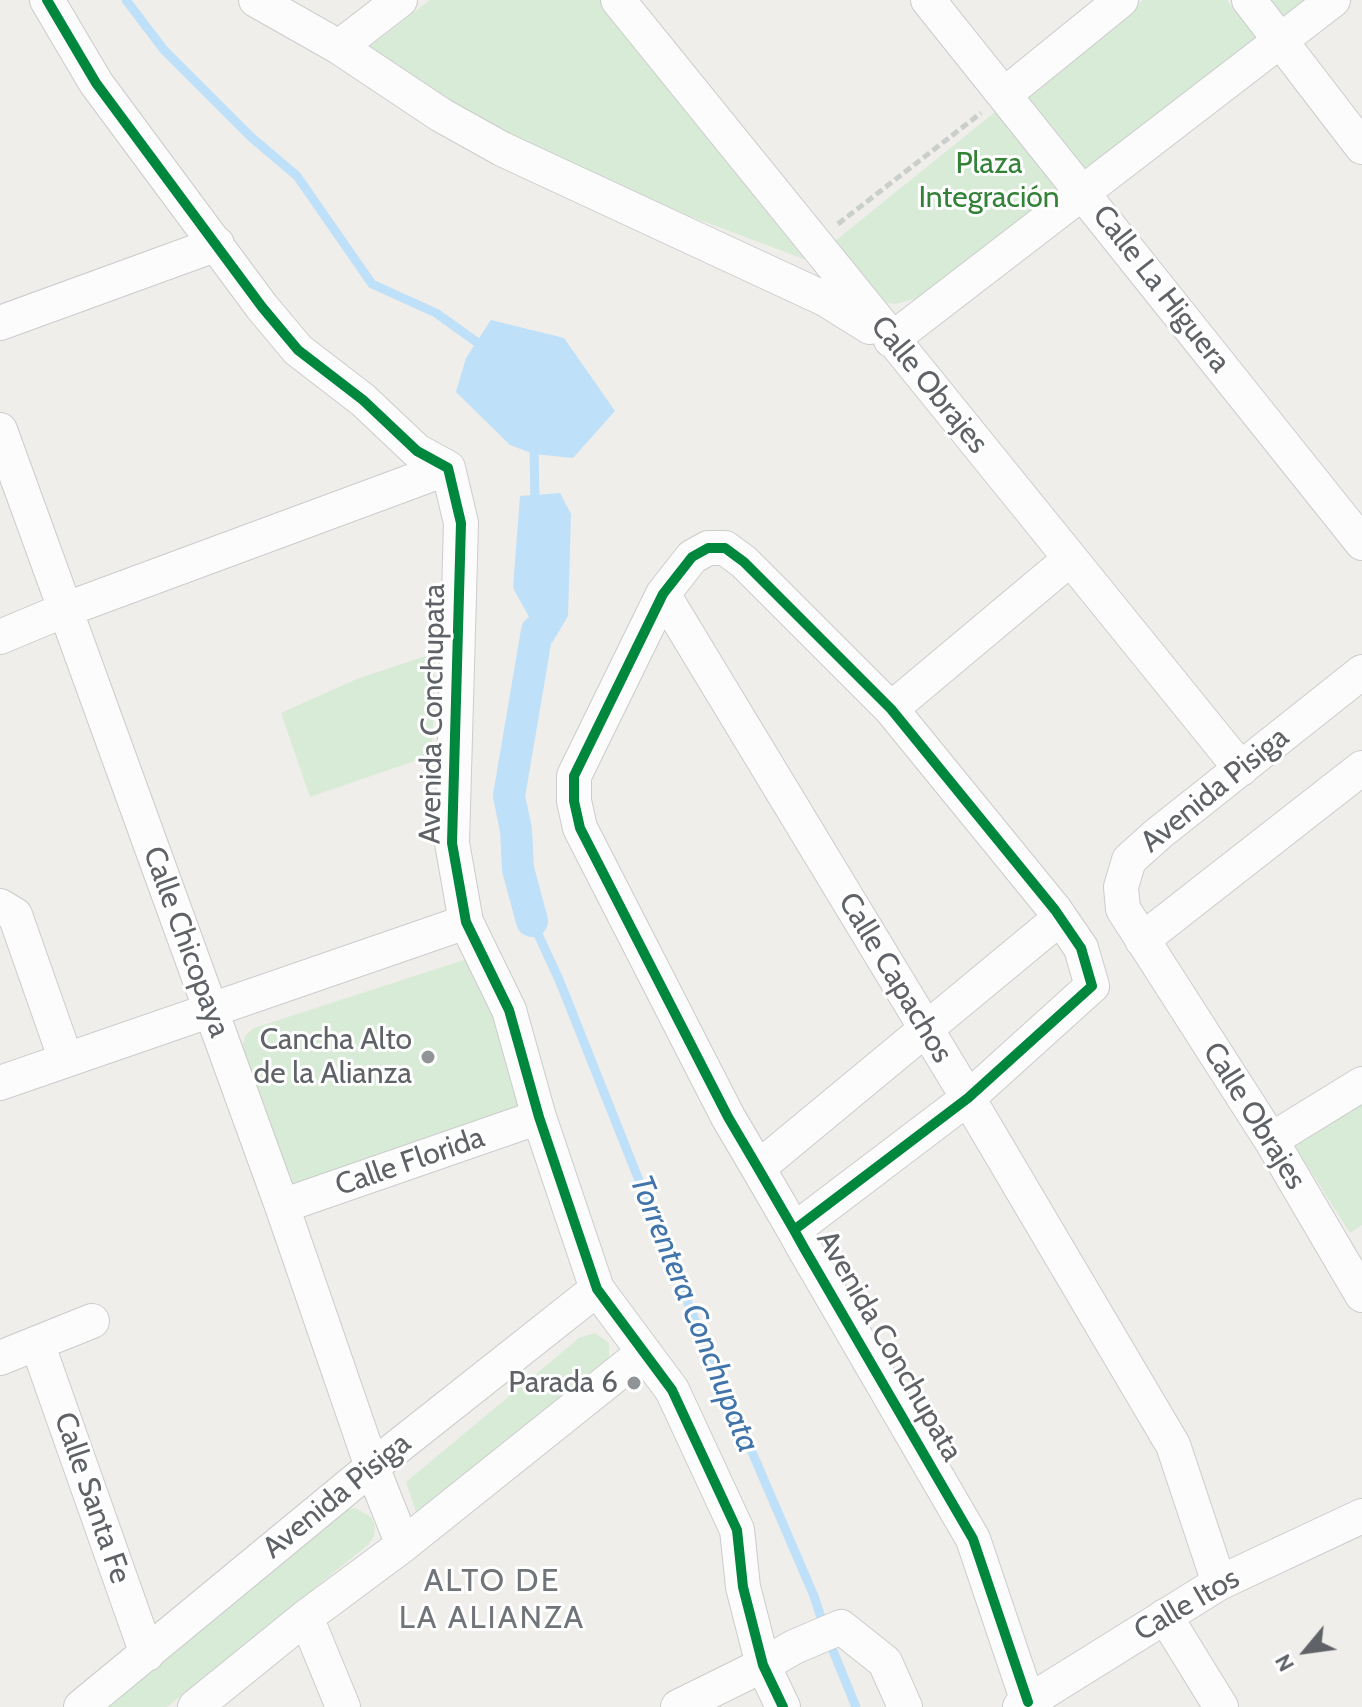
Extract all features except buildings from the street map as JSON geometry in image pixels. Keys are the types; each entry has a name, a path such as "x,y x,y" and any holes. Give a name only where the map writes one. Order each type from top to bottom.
{"street":[{"path":"47,0 96,83 262,307 298,350 363,400 417,451 448,468"},
{"path":"256,0 339,47 441,115 502,149 825,299 891,340 1333,0"},
{"path":"339,47 400,0"},
{"name":"Calle Obrajes","path":"618,0 1241,769"},
{"name":"Calle La Higuera","path":"928,0 1362,543"},
{"path":"1004,95 1121,0"},
{"path":"1249,0 1362,147"},
{"path":"0,323 217,244"},
{"name":"Calle Chicopaya","path":"0,430 282,1206 372,1467 403,1545"},
{"path":"0,637 67,609 448,468"},
{"name":"Avenida Conchupata","path":"448,468 461,523 452,843 466,922 509,1010 539,1117 597,1289 672,1390 737,1530 743,1587 763,1665 783,1707"},
{"name":"Avenida Conchupata","path":"891,709 744,562 725,548 708,548 692,557 663,594 574,776 574,801 580,828 728,1117 973,1539 1024,1704"},
{"path":"794,1230 968,1098 1092,986 1081,948 1060,918 891,709 1070,559"},
{"name":"Calle Capachos","path":"663,594 968,1098 1173,1445 1219,1583"},
{"name":"Avenida Pisiga","path":"1142,940 1123,909 1121,887 1129,860 1362,672"},
{"path":"1142,940 1362,768"},
{"path":"0,906 15,915 66,1060"},
{"path":"758,1168 1060,918"},
{"path":"0,1083 466,922"},
{"name":"Calle Obrajes","path":"1142,940 1271,1140 1362,1295"},
{"path":"1271,1140 1362,1084"},
{"name":"Calle Florida","path":"282,1206 539,1117"},
{"name":"Avenida Pisiga","path":"81,1707 372,1467 597,1289"},
{"path":"0,1358 92,1321"},
{"name":"Calle Santa Fe","path":"37,1343 147,1654"},
{"path":"195,1707 643,1353"},
{"name":"Calle Itos","path":"1024,1704 1219,1583 1362,1516"},
{"path":"1165,1616 1221,1707"},
{"path":"306,1617 343,1707"},
{"path":"678,1707 794,1647 841,1627 885,1662 905,1707"}],"path":[{"path":"813,243 1004,95"}],"green space":[{"path":"430,0 599,0 809,261 684,214 552,155 468,111 365,50"},
{"name":"Plaza Integración","path":"1143,0 1227,0 1257,39 1084,170 1024,97"},
{"path":"1267,0 1315,0 1283,17"},
{"name":"Plaza Integración","path":"1000,108 1058,188 1053,195 918,298 895,304 877,301 835,241"},
{"path":"435,653 432,755 310,797 281,713 357,679"},
{"path":"467,959 479,963 522,1096 516,1112 297,1187 291,1183 242,1049 245,1036 254,1028"},
{"path":"1362,1097 1362,1225 1350,1233 1291,1140"},
{"path":"595,1333 609,1343 609,1361 417,1515 406,1482 579,1338"},
{"path":"355,1508 371,1517 375,1526 369,1544 167,1707 102,1707 345,1510"}],"water":[{"path":"491,320 564,338 615,411 573,458 534,454 510,445 456,392 466,358"},
{"path":"560,493 571,514 568,616 552,643 537,631 513,588 520,496"}],"waterway":[{"path":"126,0 164,50 251,137 297,176 372,284 436,313 485,348"},
{"path":"534,442 535,507"},
{"path":"532,921 518,869 516,830 509,796 537,631"},
{"name":"Torrentera Conchupata","path":"532,921 560,982 687,1301 814,1596 824,1627"},
{"name":"Torrentera Conchupata","path":"829,1641 856,1707"}],"cycle path":[{"path":"47,0 96,83 262,307 298,350 363,400 417,451 448,468 461,523 452,843 466,922 509,1010 539,1117 597,1289 672,1390 737,1530 743,1587 763,1665 783,1707"},
{"path":"794,1230 968,1098 1092,986 1081,948 1055,910 891,709 744,562 725,548 708,548 692,557 663,594 574,776 574,801 580,828 728,1117 973,1539 1028,1702"}],"place":[{"name":"Cancha Alto de la Alianza","path":"428,1057"},
{"name":"Parada 6","path":"634,1383"}],"district":[{"name":"ALTO DE LA ALIANZA","path":"492,1600"}]}
